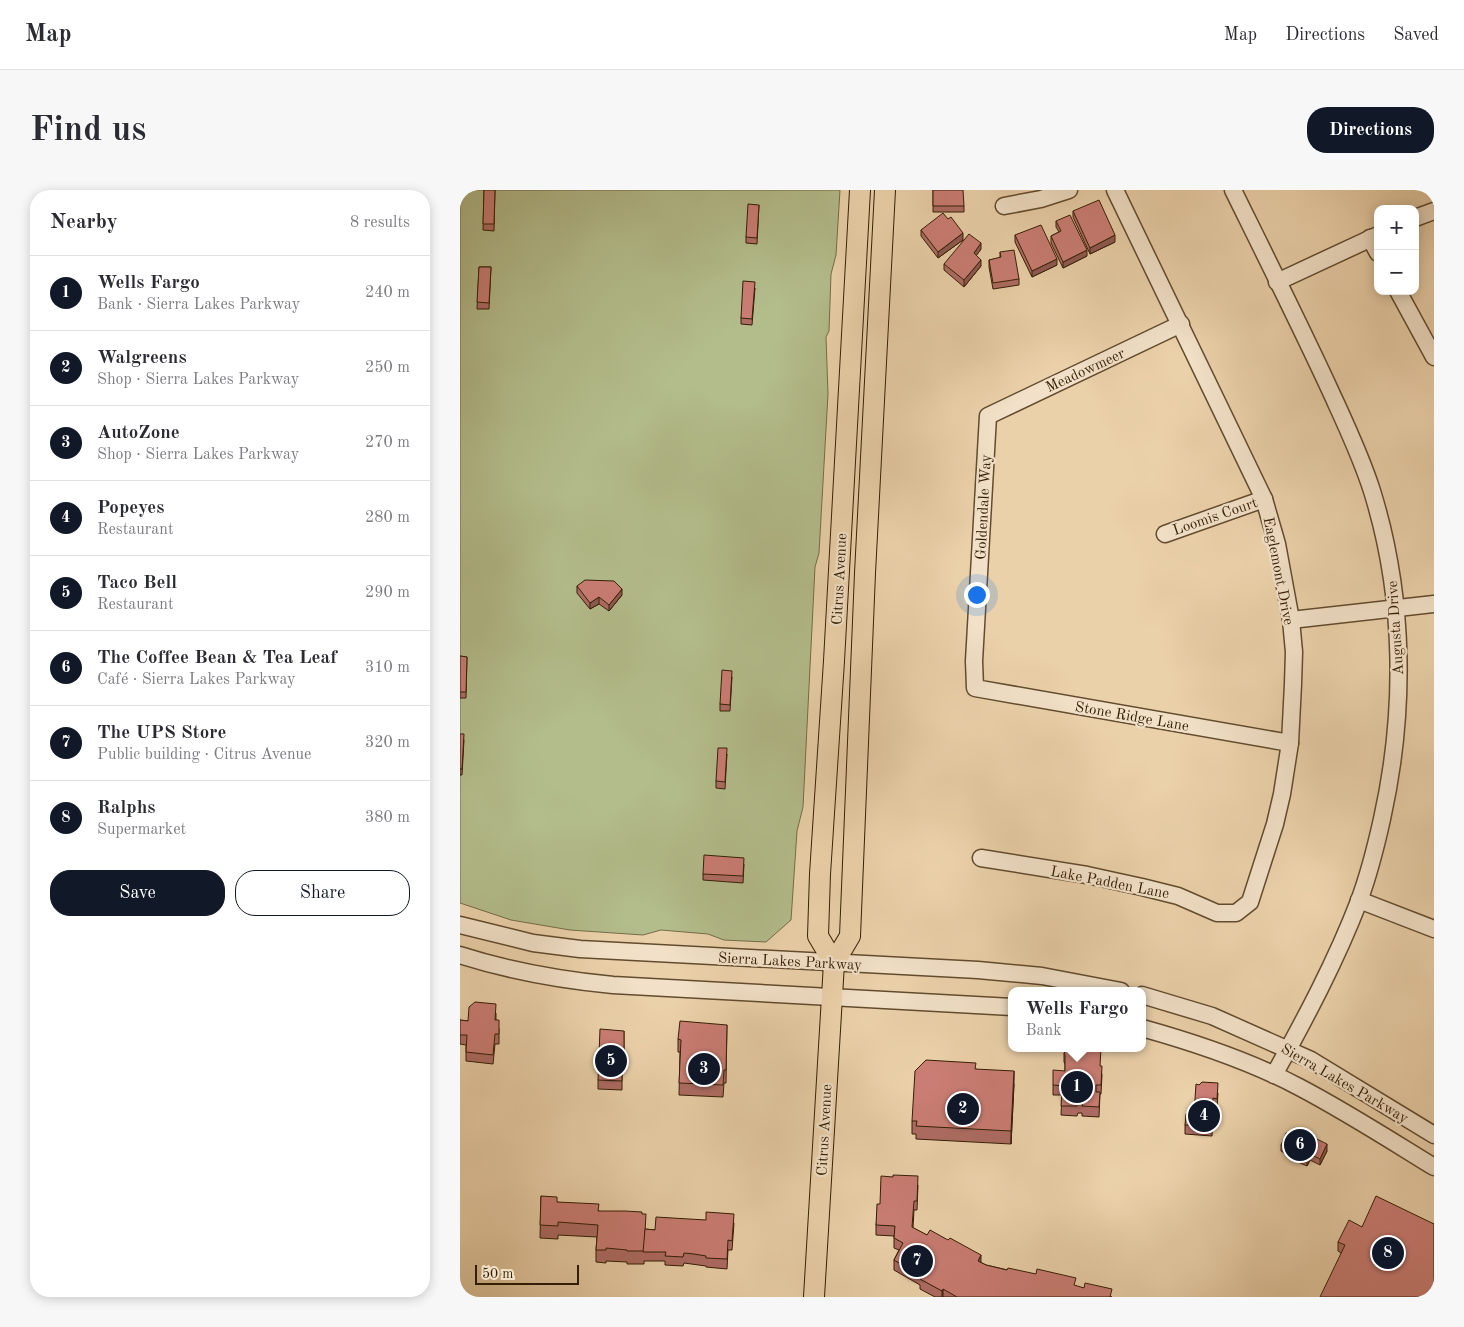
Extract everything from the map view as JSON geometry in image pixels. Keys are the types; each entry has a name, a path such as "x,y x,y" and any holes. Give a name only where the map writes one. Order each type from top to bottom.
{"main road":[{"name":"Citrus Avenue","path":"834,963 818,936 820,874 835,651 860,190"},
{"name":"Citrus Avenue","path":"814,1297 834,963 850,936 865,573 885,190"}],"street":[{"path":"1004,206 1041,199 1069,190"},
{"name":"Eaglemont Drive","path":"1115,190 1264,499 1277,544 1291,620 1294,652 1290,743 1282,794 1275,824 1250,902 1236,913"},
{"name":"Augusta Drive","path":"1233,190 1317,362 1354,443 1371,489 1383,530 1392,578 1399,687 1392,773 1378,836 1359,900 1332,963 1274,1075"},
{"path":"1419,217 1434,211"},
{"path":"1278,282 1374,236"},
{"path":"1400,295 1434,357"},
{"name":"Meadowmeer","path":"988,416 1181,324"},
{"name":"Goldendale Way","path":"975,688 974,661 988,416"},
{"name":"Loomis Court","path":"1165,534 1264,499"},
{"path":"1291,620 1434,604"},
{"name":"Stone Ridge Lane","path":"975,688 1290,743"},
{"name":"Lake Padden Lane","path":"981,858 1087,875 1178,896 1217,913 1236,913"},
{"path":"1359,900 1434,929"},
{"name":"Sierra Lakes Parkway","path":"460,925 511,938 573,949 978,970 1042,976 1100,987"},
{"path":"460,955 523,972 583,982 1008,1008"},
{"name":"Sierra Lakes Parkway","path":"1146,996 1212,1016 1311,1060 1434,1135"},
{"name":"Sierra Lakes Parkway","path":"1146,1029 1209,1049 1299,1086 1434,1167"}],"green space":[{"path":"460,190 840,190 836,255 831,274 829,331 826,337 828,394 819,553 815,567 803,807 797,831 791,920 766,942 724,940 708,934 661,930 643,935 570,930 511,920 460,903"}],"building":[{"path":"484,190 495,190 494,224 483,224"},
{"path":"933,190 963,190 964,206 933,206"},
{"path":"1099,200 1115,235 1090,248 1073,211"},
{"path":"748,204 759,205 757,238 746,237"},
{"path":"943,213 948,219 951,217 963,233 938,252 921,230"},
{"path":"1070,215 1087,250 1063,262 1051,236 1061,231 1056,221"},
{"path":"1041,225 1057,259 1032,271 1015,235"},
{"path":"969,234 981,243 974,253 981,260 964,280 944,264"},
{"path":"1014,250 1019,279 993,283 989,260 1001,257 1000,252"},
{"path":"479,267 491,267 489,303 477,302"},
{"path":"743,281 755,282 752,319 741,318"},
{"path":"585,580 614,581 622,589 609,605 599,597 590,603 577,586"},
{"path":"460,656 467,657 466,692 460,692"},
{"path":"722,670 732,671 730,705 720,704"},
{"path":"460,734 464,734 462,769 460,769"},
{"path":"718,748 727,748 725,782 716,781"},
{"path":"704,855 744,858 743,876 703,874"},
{"path":"475,1002 496,1004 495,1020 499,1020 499,1034 495,1034 493,1055 466,1052 467,1035 460,1035 460,1020 468,1021 469,1007"},
{"path":"680,1021 727,1025 726,1070 724,1070 723,1085 679,1083 681,1040 678,1039"},
{"path":"600,1029 624,1031 622,1081 598,1080"},
{"path":"1101,1052 1101,1085 1096,1085 1096,1092 1100,1092 1099,1107 1082,1106 1083,1103 1078,1103 1077,1106 1061,1106 1062,1089 1065,1089 1065,1086 1053,1085 1053,1070 1065,1071 1064,1053"},
{"path":"926,1060 976,1063 975,1069 1014,1071 1011,1131 916,1126 917,1121 912,1121 915,1071"},
{"path":"1202,1082 1218,1083 1217,1099 1213,1098 1212,1126 1185,1125 1186,1114 1194,1114 1196,1084 1199,1085"},
{"path":"1294,1128 1327,1144 1320,1159 1310,1154 1307,1160 1281,1145 1286,1133 1291,1134"},
{"path":"893,1175 918,1176 917,1201 914,1201 912,1227 927,1235 930,1230 948,1240 950,1238 981,1255 978,1261 986,1265 1036,1274 1037,1269 1076,1278 1074,1285 1084,1288 1085,1283 1112,1289 1110,1297 957,1297 920,1279 922,1277 894,1260 903,1243 894,1238 895,1226 876,1225 877,1204 880,1204 881,1176 893,1177"},
{"path":"541,1196 557,1197 557,1202 599,1204 598,1211 642,1212 642,1214 646,1214 644,1251 606,1248 606,1250 596,1250 598,1225 558,1222 558,1226 540,1225"},
{"path":"1376,1196 1434,1224 1434,1297 1320,1297 1345,1245 1338,1242 1349,1220 1362,1227"},
{"path":"706,1212 734,1214 732,1241 728,1240 727,1259 706,1258 706,1256 684,1253 683,1257 665,1256 666,1252 643,1252 645,1229 655,1230 656,1217 706,1220"}],"place":[{"name":"Taco Bell","path":"611,1061"},
{"name":"AutoZone","path":"704,1069"},
{"name":"Wells Fargo","path":"1077,1087"},
{"name":"Walgreens","path":"963,1109"},
{"name":"Popeyes","path":"1204,1116"},
{"name":"The Coffee Bean & Tea Leaf","path":"1300,1145"},
{"name":"Ralphs","path":"1388,1253"},
{"name":"The UPS Store","path":"917,1261"}]}
